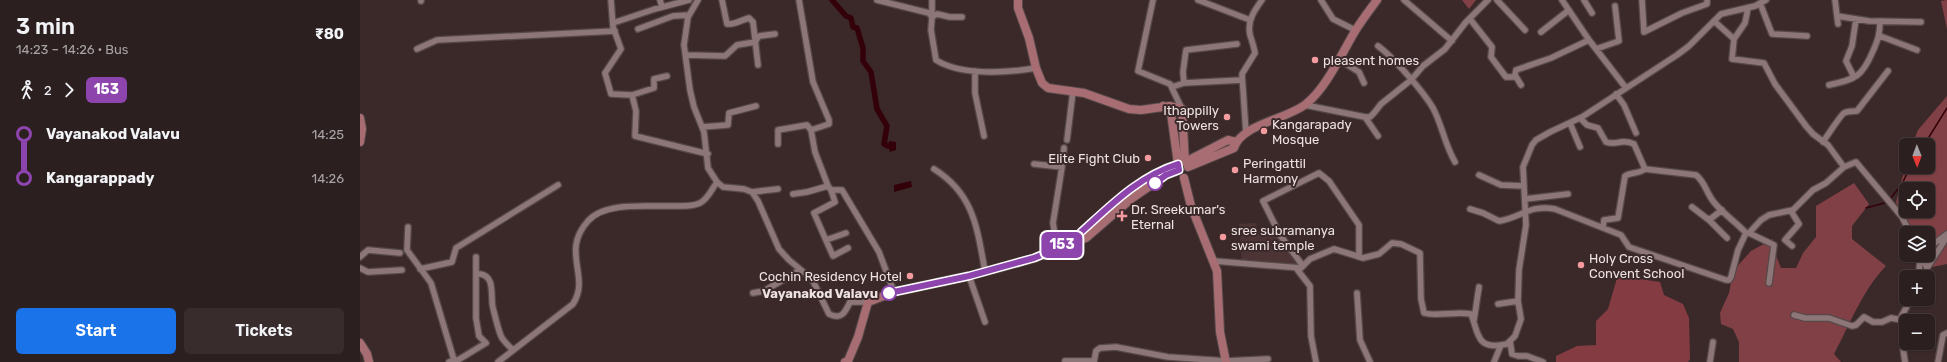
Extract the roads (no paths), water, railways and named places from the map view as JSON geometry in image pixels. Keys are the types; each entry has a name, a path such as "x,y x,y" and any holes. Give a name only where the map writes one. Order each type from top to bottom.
{"main road":[{"path":"1018,0 1018,8 1036,68 1042,83 1048,88 1073,91 1129,109 1141,110 1163,106 1176,106 1182,109 1183,169"},
{"path":"845,362 848,361 858,337 868,302 894,292 969,276 1034,258 1057,247 1078,240 1080,233 1125,193 1160,170 1183,169 1228,140 1236,142 1246,133 1305,105 1328,76 1355,30 1377,0"},
{"path":"1163,106 1171,114 1190,206 1214,261 1218,278 1220,332 1226,361"},
{"path":"360,118 362,129 360,142"},
{"path":"360,343 367,354 368,362"}],"street":[{"path":"611,0 613,23 621,44 620,49 607,67 605,73 611,94 632,95 654,88 654,78 667,76"},
{"path":"660,0 662,7"},
{"path":"613,23 689,0"},
{"path":"698,0 689,15 686,25 684,45 690,90 694,108 702,126 708,154 708,168 717,182 723,187 744,189 752,192 778,189"},
{"path":"722,0 726,24 733,24 749,18 753,22 758,65"},
{"path":"799,0 813,82 829,120 829,124 811,130"},
{"path":"877,0 929,14 932,17"},
{"path":"932,0 931,30 936,60 946,66 974,71 1020,71 1036,68"},
{"path":"1153,0 1138,71 1170,84 1182,109"},
{"path":"1198,0 1250,20"},
{"path":"1246,133 1242,74 1255,53 1250,33 1250,20 1262,0"},
{"path":"1320,0 1333,19 1355,30"},
{"path":"1404,0 1452,41"},
{"path":"1305,105 1365,117 1370,116 1411,80 1423,66 1445,49 1470,18 1488,0"},
{"path":"1496,0 1525,30"},
{"path":"1562,0 1589,40 1626,88"},
{"path":"1584,0 1592,14"},
{"path":"1642,0 1644,32 1682,13 1707,4 1707,0"},
{"path":"1214,261 1301,268 1310,259 1334,249 1343,250 1359,258 1374,255 1392,243 1401,244 1419,251 1421,257 1421,299 1424,313 1452,312 1471,314 1474,325 1483,343 1489,345 1507,344 1517,333 1522,320 1518,301 1519,270 1526,225 1526,198 1523,167 1532,145 1536,140 1550,132 1580,118 1689,46 1714,21 1727,12 1748,8 1766,0"},
{"path":"1835,0 1838,24"},
{"path":"1760,3 1772,34 1807,36"},
{"path":"1596,49 1619,41 1615,6"},
{"path":"1748,8 1745,23 1734,39 1732,59 1764,63 1775,84 1806,126 1828,145 1844,167"},
{"path":"1541,32 1569,10"},
{"path":"932,17 937,14 950,17 962,17"},
{"path":"638,29 673,16 689,15"},
{"path":"1837,16 1856,20 1921,22"},
{"path":"1470,18 1492,47 1491,57 1506,77 1516,77"},
{"path":"1854,77 1846,61 1852,46 1856,20"},
{"path":"1714,21 1734,39"},
{"path":"1829,85 1845,82 1860,74 1867,67 1880,36 1880,21"},
{"path":"417,49 437,40 615,31"},
{"path":"686,55 725,56 737,45 755,42 759,36 775,34"},
{"path":"1880,36 1917,50"},
{"path":"1521,86 1516,77 1516,70 1551,58 1589,40"},
{"path":"1184,84 1183,72 1186,50 1237,44"},
{"path":"1378,46 1388,54 1433,108 1448,150 1455,162"},
{"path":"1338,59 1359,72 1364,83"},
{"path":"974,71 975,94 984,136"},
{"path":"1823,142 1834,128 1837,120 1844,113 1857,111 1888,71"},
{"path":"1172,87 1184,84 1242,80"},
{"path":"1067,140 1073,91"},
{"path":"1616,94 1624,105 1636,133"},
{"path":"632,95 636,111 635,136 708,154"},
{"path":"702,126 728,124 729,113 756,106"},
{"path":"1365,117 1378,136"},
{"path":"1580,118 1586,125 1598,128 1606,142 1609,144 1625,140 1634,144 1645,169"},
{"path":"1570,123 1580,147"},
{"path":"778,144 778,130 802,125 807,126 811,130 815,152 835,202 814,213 833,256 848,248"},
{"path":"1057,247 1053,224 1064,148"},
{"path":"1470,209 1483,212 1499,221 1526,210 1544,208 1555,209 1621,235 1629,247 1729,280 1738,250 1748,233 1761,220 1769,215 1791,211 1813,190 1826,183 1844,167 1856,162 1865,170 1888,202 1902,217 1906,226"},
{"path":"1034,164 1062,167"},
{"path":"934,169 948,178 961,194 974,216 985,271"},
{"path":"1603,228 1604,220 1618,218 1625,176 1629,173 1641,172 1645,169 1696,175 1701,178 1713,201 1722,210 1748,233 1774,245 1769,283"},
{"path":"1303,266 1280,234 1264,201 1319,173 1329,181 1359,225 1359,258"},
{"path":"1479,175 1501,185 1524,186"},
{"path":"498,362 573,304 580,288 574,252 578,234 590,219 603,211 623,207 694,205 705,200 717,182"},
{"path":"420,269 452,262 456,248 558,185"},
{"path":"793,194 829,188 842,190 879,252 894,292"},
{"path":"752,192 758,201 779,249 789,260 812,279 819,290 829,314 835,316 844,314 850,302 868,302"},
{"path":"1526,198 1568,194"},
{"path":"1692,207 1709,220 1727,238"},
{"path":"1709,220 1722,210"},
{"path":"1791,211 1798,224 1785,240 1792,246"},
{"path":"408,227 407,250 431,283 452,361 458,360 486,343 479,336 476,318 476,257"},
{"path":"826,240 846,233"},
{"path":"1935,244 1947,236"},
{"path":"1935,255 1947,236"},
{"path":"360,257 368,250 400,254"},
{"path":"1924,262 1927,268 1931,262"},
{"path":"360,268 368,272 402,270"},
{"path":"1296,268 1310,286 1311,336 1316,362"},
{"path":"753,293 764,292 800,270"},
{"path":"480,274 485,274 489,278 492,290 492,308 501,336 513,350"},
{"path":"969,276 985,322"},
{"path":"1474,325 1479,287"},
{"path":"1357,293 1360,340 1370,362"},
{"path":"1498,304 1518,301"},
{"path":"1794,315 1805,318 1829,318 1852,326 1856,325 1864,317 1873,322 1882,322 1890,318 1899,320"},
{"path":"1938,362 1943,335 1947,333"},
{"path":"1510,341 1512,354 1527,356 1543,362"},
{"path":"1710,362 1712,342"},
{"path":"1494,362 1501,345"},
{"path":"1065,361 1094,361 1096,351 1100,348 1116,347 1168,357 1226,361 1268,360"},
{"path":"1903,350 1905,362"}],"waterway":[{"path":"832,0 846,16 851,18 853,27 857,28 863,48 863,61 871,72 877,109 887,126 884,144 888,146"},
{"path":"1928,138 1947,108"},
{"path":"1890,199 1902,184 1907,174"},
{"path":"1866,208 1888,202"}],"place":[{"name":"pleasent homes","path":"1315,60"},
{"name":"Ithappilly Towers","path":"1227,117"},
{"name":"Kangarapady Mosque","path":"1264,131"},
{"name":"Elite Fight Club","path":"1148,158"},
{"name":"Peringattil Harmony","path":"1235,170"},
{"name":"Dr. Sreekumar's Eternal","path":"1122,216"},
{"name":"sree subramanya swami temple","path":"1223,237"},
{"name":"Holy Cross Convent School","path":"1581,265"},
{"name":"Cochin Residency Hotel","path":"910,276"},
{"name":"Vayanakod Valavu","path":"889,293"}]}
